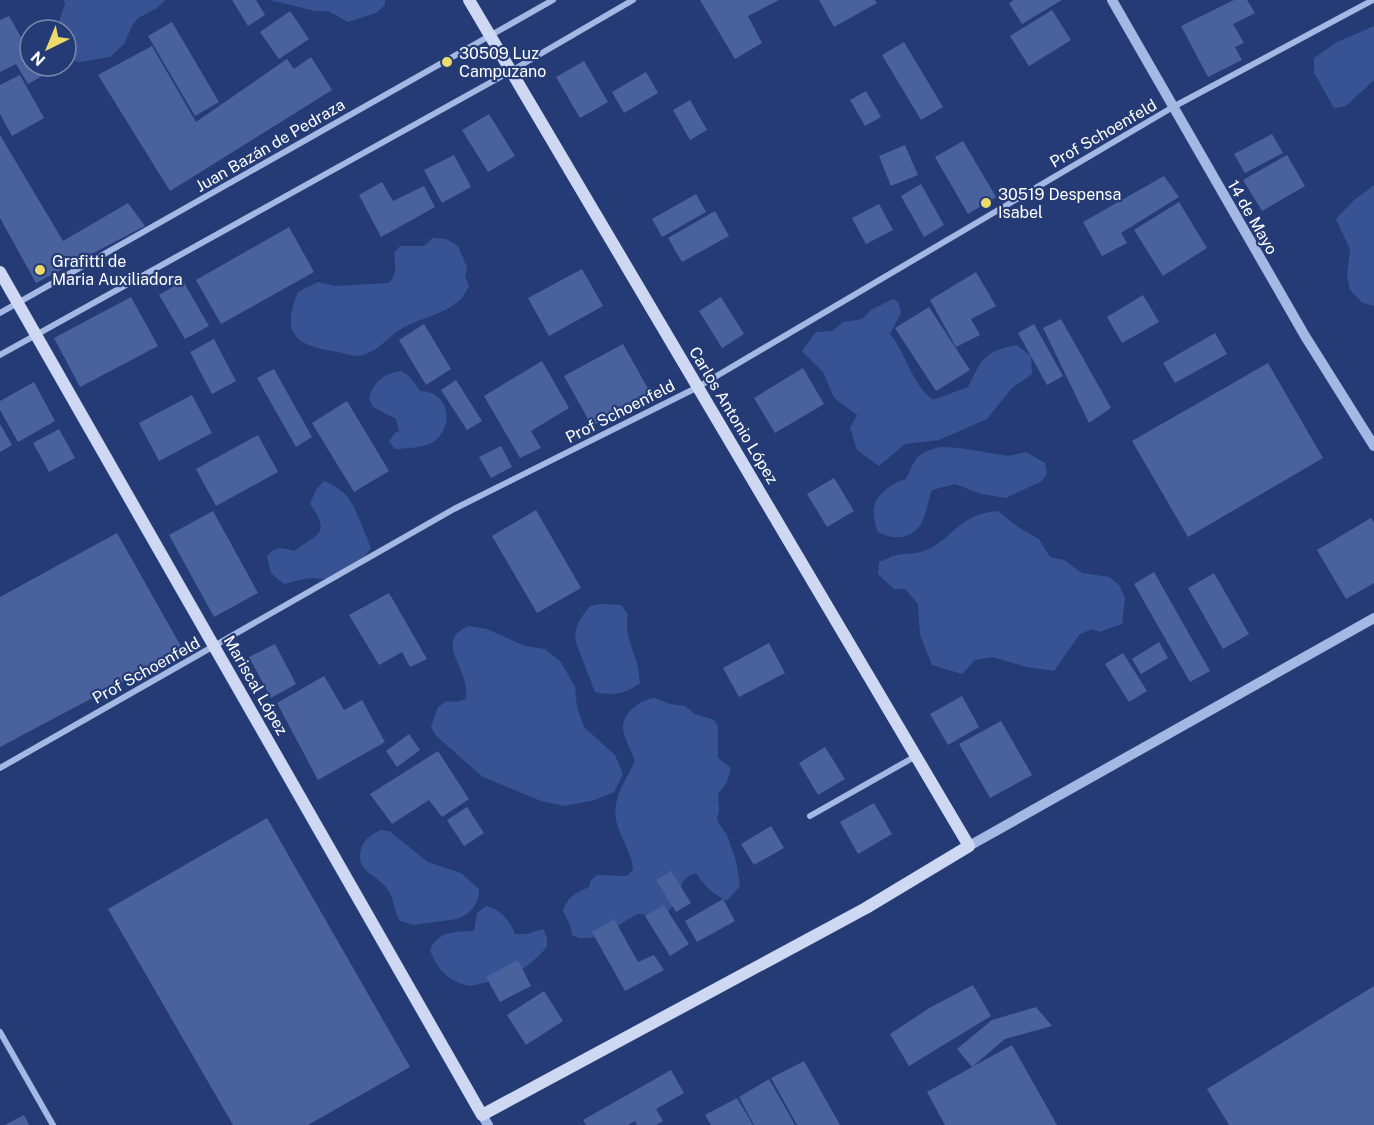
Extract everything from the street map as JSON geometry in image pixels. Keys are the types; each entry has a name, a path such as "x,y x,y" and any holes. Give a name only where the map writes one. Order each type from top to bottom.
{"main road":[{"name":"Carlos Antonio López","path":"469,0 969,846"},
{"name":"Mariscal López","path":"0,272 485,1120"},
{"path":"485,1120 866,908 969,846"}],"street":[{"name":"Juan Bazán de Pedraza","path":"0,313 553,0"},
{"path":"0,355 511,71 633,0"},
{"name":"14 de Mayo","path":"1112,0 1305,336 1374,446"},
{"name":"Prof Schoenfeld","path":"0,768 454,509 698,387 1173,107 1374,0"},
{"path":"969,846 1374,618"},
{"path":"810,816 916,756"},
{"path":"0,1032 53,1125"}],"shaded area":[{"path":"64,0 165,0 157,8 138,18 124,44 110,57 80,62 78,62 78,18 60,18 65,4"},
{"path":"270,0 385,0 385,5 376,13 348,22 328,11 315,11"},
{"path":"1374,26 1374,80 1346,106 1334,108 1314,73 1314,58 1337,42"},
{"path":"1374,185 1374,306 1363,303 1350,290 1347,275 1350,249 1336,219 1353,201"},
{"path":"433,238 446,239 458,246 467,267 465,277 469,286 462,298 452,306 401,329 374,350 359,356 318,348 299,340 294,334 291,317 298,292 318,282 335,286 389,283 395,272 394,253 400,246 424,246"},
{"path":"893,299 898,302 901,313 890,334 919,385 933,400 968,387 985,358 1006,347 1017,345 1031,356 1032,374 1012,388 987,419 939,440 905,444 879,466 857,450 850,428 857,415 834,398 823,372 802,351 816,332 832,331 843,322 862,319 871,310"},
{"path":"401,371 409,376 420,391 438,397 446,410 447,419 445,427 433,442 395,449 389,441 399,431 396,419 373,407 369,398 380,379"},
{"path":"941,447 1008,456 1026,452 1045,463 1047,474 1042,481 1006,498 981,494 955,484 932,490 922,522 913,532 895,537 877,531 874,510 878,497 891,486 906,479 921,454"},
{"path":"324,481 339,489 349,498 371,548 356,564 336,576 284,584 271,573 267,556 279,548 294,551 316,536 321,527 320,521 310,504 316,490"},
{"path":"998,511 1018,527 1039,539 1050,557 1064,560 1082,573 1109,577 1120,586 1125,599 1122,624 1099,632 1092,629 1080,634 1054,671 1027,667 992,657 975,660 962,674 932,665 920,635 918,604 905,589 894,589 878,574 879,562 929,549 967,520"},
{"path":"621,605 628,614 628,633 640,683 619,693 595,692 575,638 578,623 590,606"},
{"path":"468,626 487,629 525,646 545,649 561,662 575,687 577,707 584,727 615,755 623,774 614,792 595,800 564,806 541,801 483,777 436,736 431,727 438,707 447,701 456,702 466,699 466,688 455,657 453,640"},
{"path":"655,698 670,704 685,706 695,714 714,720 718,726 718,758 731,768 727,782 718,794 717,817 727,835 736,861 740,886 727,901 709,889 696,873 686,878 675,903 662,917 638,914 598,936 581,938 572,935 563,911 570,898 589,887 591,880 597,875 627,876 633,870 615,809 619,792 635,761 623,729 626,718 633,708 644,701"},
{"path":"381,830 389,831 428,862 461,873 479,889 478,899 473,908 457,919 413,925 400,921 388,890 361,863 361,849 364,842"},
{"path":"486,906 504,916 515,934 527,934 543,929 547,938 547,947 538,957 513,974 471,986 456,982 440,969 430,950 443,935 474,931 477,913"}],"building":[{"path":"232,0 256,0 265,15 248,26"},
{"path":"700,0 779,0 748,16 762,43 735,59"},
{"path":"819,0 875,0 877,3 834,27"},
{"path":"1014,0 1062,0 1022,24 1009,3"},
{"path":"1234,0 1247,0 1255,13 1233,24 1244,43 1235,47 1242,60 1208,77 1181,26"},
{"path":"1052,10 1071,40 1029,66 1010,36"},
{"path":"290,11 309,39 279,59 260,32"},
{"path":"9,16 18,32 18,67 16,64 0,72 0,20"},
{"path":"172,22 219,102 195,116 148,36"},
{"path":"904,42 943,107 921,120 882,55"},
{"path":"152,46 196,122 287,59 294,69 311,57 332,90 170,191 98,75"},
{"path":"584,61 608,102 580,118 556,77"},
{"path":"646,72 658,93 624,113 612,92"},
{"path":"18,76 22,78 44,118 12,136 0,114 0,85"},
{"path":"24,78 38,78 28,84"},
{"path":"866,91 881,117 865,126 850,100"},
{"path":"690,100 707,130 690,140 673,110"},
{"path":"489,114 515,156 488,172 462,130"},
{"path":"1272,134 1283,153 1245,173 1234,154"},
{"path":"0,135 63,241 128,203 145,226 36,283 0,218"},
{"path":"963,141 996,197 968,214 935,157"},
{"path":"905,145 918,175 891,186 879,156"},
{"path":"454,155 471,187 442,203 424,170"},
{"path":"1287,155 1305,186 1262,211 1243,180"},
{"path":"1164,176 1179,197 1121,233 1127,243 1102,256 1083,222"},
{"path":"382,182 393,201 424,186 435,207 381,237 359,195"},
{"path":"921,184 944,225 924,237 901,196"},
{"path":"696,194 706,212 662,237 652,219"},
{"path":"1179,202 1207,248 1163,276 1134,230"},
{"path":"879,204 893,230 866,244 852,218"},
{"path":"715,211 729,236 682,262 668,238"},
{"path":"289,227 314,272 221,324 196,280"},
{"path":"582,269 603,306 549,336 528,298"},
{"path":"976,272 996,306 971,319 980,335 956,347 930,300"},
{"path":"183,281 209,326 185,339 159,295"},
{"path":"1143,295 1159,322 1122,343 1107,317"},
{"path":"131,297 158,346 80,387 54,338"},
{"path":"721,297 744,334 722,348 699,311"},
{"path":"929,307 970,370 936,391 895,328"},
{"path":"1061,319 1111,408 1089,423 1043,328"},
{"path":"424,324 451,369 426,385 399,340"},
{"path":"1034,324 1063,376 1047,385 1018,333"},
{"path":"1215,333 1227,354 1175,383 1163,363"},
{"path":"214,339 236,381 212,394 190,352"},
{"path":"623,344 651,394 592,426 564,376"},
{"path":"542,361 569,408 531,431 541,448 520,458 484,396"},
{"path":"1268,363 1323,458 1188,537 1132,441"},
{"path":"803,368 824,404 775,433 754,398"},
{"path":"274,369 312,437 296,447 257,378"},
{"path":"456,380 482,421 467,430 441,390"},
{"path":"34,382 55,421 18,442 0,410 0,401"},
{"path":"192,395 212,433 159,461 139,423"},
{"path":"347,401 389,471 354,492 312,423"},
{"path":"0,424 12,445 0,452"},
{"path":"59,429 75,458 49,472 33,443"},
{"path":"258,435 278,472 216,506 196,469"},
{"path":"501,446 512,467 491,478 479,457"},
{"path":"834,478 854,511 827,527 807,494"},
{"path":"536,510 581,588 537,613 492,536"},
{"path":"213,511 258,593 214,617 169,535"},
{"path":"1371,518 1374,523 1374,583 1346,599 1317,550"},
{"path":"117,533 183,650 0,747 0,597"},
{"path":"1154,572 1210,671 1190,682 1134,584"},
{"path":"1214,573 1249,634 1223,649 1188,588"},
{"path":"389,593 427,659 410,667 402,652 379,665 349,615"},
{"path":"1159,642 1168,658 1141,674 1132,659"},
{"path":"769,643 785,673 739,697 723,668"},
{"path":"275,644 296,684 271,698 249,657"},
{"path":"1123,653 1147,691 1129,702 1105,664"},
{"path":"324,676 344,710 362,700 385,742 318,780 277,703"},
{"path":"962,696 979,727 948,745 930,714"},
{"path":"1001,721 1032,775 990,798 959,744"},
{"path":"409,734 420,750 397,767 386,751"},
{"path":"825,747 845,779 818,795 799,763"},
{"path":"438,751 469,799 442,817 429,800 392,824 370,794"},
{"path":"874,803 892,834 858,854 840,822"},
{"path":"467,807 484,833 464,846 447,820"},
{"path":"267,818 410,1067 308,1125 233,1125 108,909"},
{"path":"771,826 784,848 754,865 741,844"},
{"path":"671,871 691,903 676,912 656,880"},
{"path":"723,899 735,921 697,942 685,921"},
{"path":"664,905 689,944 670,956 645,916"},
{"path":"614,919 638,962 654,955 664,970 625,991 592,932"},
{"path":"518,960 531,986 500,1002 486,977"},
{"path":"973,985 991,1016 909,1066 890,1034 931,1007"},
{"path":"1374,986 1374,1125 1229,1125 1207,1089"},
{"path":"544,991 563,1021 526,1045 507,1015"},
{"path":"1036,1007 1052,1026 1005,1039 972,1067 957,1049 992,1020"},
{"path":"1012,1045 1057,1125 945,1125 927,1092"},
{"path":"804,1061 840,1125 797,1125 771,1078"},
{"path":"671,1070 684,1093 656,1109 663,1121 656,1125 637,1125 635,1121 628,1125 586,1125 583,1120"},
{"path":"769,1079 795,1125 754,1125 739,1097"},
{"path":"737,1098 753,1125 711,1125 705,1115"},
{"path":"24,1115 29,1125 5,1125"}],"place":[{"name":"30509 Luz Campuzano","path":"447,62"},
{"name":"30519 Despensa Isabel","path":"986,203"},
{"name":"Grafitti de Maria Auxiliadora","path":"40,270"}]}
